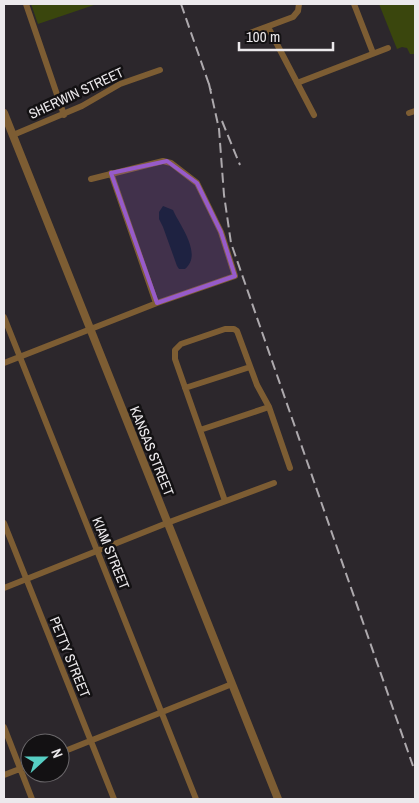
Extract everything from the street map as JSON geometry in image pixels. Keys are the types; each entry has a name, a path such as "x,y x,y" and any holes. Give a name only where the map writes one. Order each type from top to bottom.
{"street":[{"path":"26,4 64,115"},
{"path":"354,4 373,53"},
{"path":"250,34 294,17 298,7"},
{"path":"268,27 314,115"},
{"path":"298,83 388,48"},
{"name":"SHERWIN STREET","path":"4,139 64,115 120,84 160,70"},
{"name":"KANSAS STREET","path":"4,113 278,799"},
{"path":"4,363 156,303 235,276 221,232 202,192 193,179 167,161 91,179"},
{"path":"111,173 156,303"},
{"name":"KIAM STREET","path":"4,316 96,552 196,799"},
{"path":"224,501 175,359 175,350 181,344 225,329 234,328 239,334 257,385 269,407 290,468"},
{"path":"185,388 250,367"},
{"path":"200,430 269,407"},
{"path":"4,588 167,522 274,483"},
{"name":"PETTY STREET","path":"4,523 114,799"},
{"path":"70,749 232,684"},
{"path":"4,727 20,769 4,775"},
{"path":"26,783 32,799"}],"highlighted area":[{"path":"167,161 197,183 221,232 235,276 157,303 111,173"}],"green space":[{"path":"31,4 97,4 38,24"},
{"path":"379,4 414,4 415,54 410,54 407,48 397,49"}],"water":[{"path":"163,206 173,210 191,248 192,256 190,263 185,269 179,269 177,266 159,219 159,212"}],"railway":[{"path":"181,4 211,90"},
{"path":"209,84 219,129 224,195 231,243 413,766"},
{"path":"222,121 240,165"}]}
